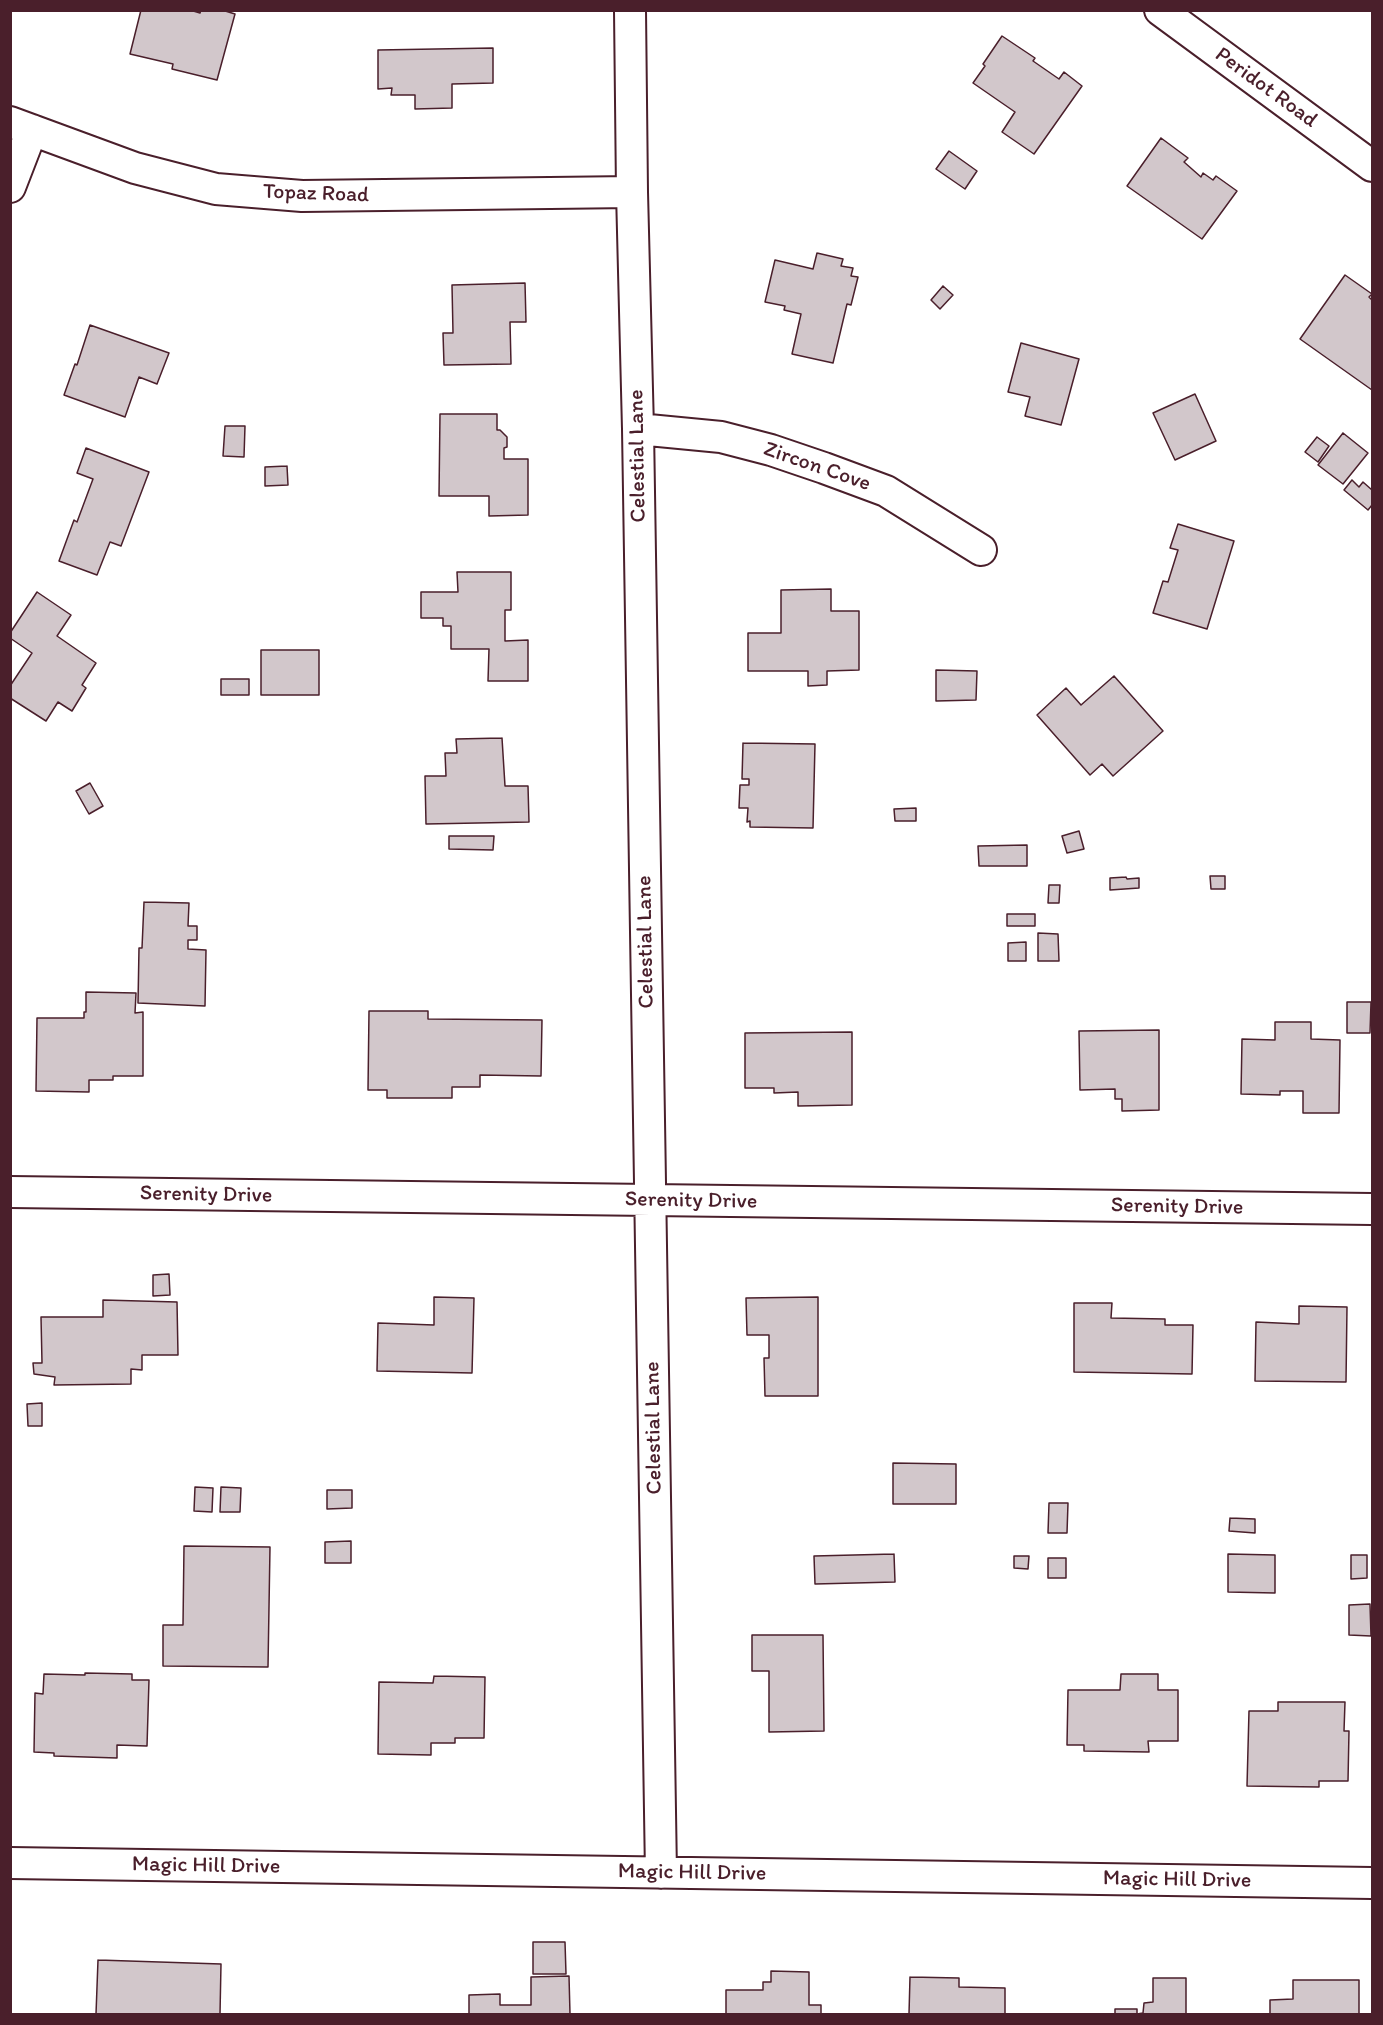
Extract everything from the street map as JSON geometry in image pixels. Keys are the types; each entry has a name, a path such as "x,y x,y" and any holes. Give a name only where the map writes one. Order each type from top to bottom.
{"street":[{"name":"Celestial Lane","path":"630,10 661,1873"},
{"name":"Peridot Road","path":"1160,10 1372,166"},
{"name":"Topaz Road","path":"21,126 135,168 216,189 302,196 632,192"},
{"path":"10,187 21,126"},
{"name":"Zircon Cove","path":"638,429 721,436 824,468 886,491 981,550"},
{"name":"Serenity Drive","path":"10,1192 1372,1209"},
{"name":"Magic Hill Drive","path":"10,1863 1372,1883"}],"building":[{"path":"141,10 190,10 200,13 201,10 222,10 235,14 217,80 172,69 173,64 130,54"},
{"path":"1002,36 1035,58 1033,61 1059,79 1064,72 1082,86 1034,154 1002,132 1015,112 973,83"},
{"path":"493,48 493,83 452,84 452,108 415,109 415,95 391,95 392,88 378,89 378,50"},
{"path":"1161,138 1188,158 1184,162 1201,177 1203,173 1213,180 1216,176 1237,191 1202,239 1127,186"},
{"path":"949,151 977,171 965,189 936,169"},
{"path":"817,253 843,259 841,266 853,268 851,276 858,277 851,305 847,304 833,363 792,354 801,314 784,310 785,306 765,302 775,260 813,269"},
{"path":"1345,275 1372,294 1369,297 1372,300 1372,390 1300,339"},
{"path":"525,283 526,322 510,322 511,364 444,365 443,333 453,333 452,285"},
{"path":"943,286 953,295 940,309 931,300"},
{"path":"90,325 169,353 157,384 139,377 125,417 64,395"},
{"path":"1021,343 1079,359 1061,425 1025,416 1030,397 1008,392"},
{"path":"1195,394 1216,441 1175,460 1153,413"},
{"path":"440,414 497,414 497,430 507,437 504,459 528,459 528,515 489,516 489,496 439,496"},
{"path":"225,426 245,426 244,457 223,456"},
{"path":"1343,433 1368,453 1343,484 1318,465"},
{"path":"1317,437 1329,446 1318,462 1305,452"},
{"path":"86,448 149,472 121,546 110,542 97,575 59,561 74,520 77,522 93,479 77,473"},
{"path":"287,466 288,485 265,486 265,467"},
{"path":"1352,480 1359,487 1363,482 1372,490 1372,505 1368,510 1344,490"},
{"path":"1178,524 1234,541 1207,629 1153,613 1163,581 1168,582 1178,550 1170,548"},
{"path":"457,572 511,572 511,610 505,610 505,641 528,640 528,681 488,681 489,649 451,649 451,626 443,626 443,618 421,618 421,592 458,592"},
{"path":"831,589 831,611 859,611 859,670 827,671 827,685 808,686 808,671 748,671 748,633 781,633 781,590"},
{"path":"37,592 71,615 57,636 96,663 82,685 86,688 72,711 58,702 46,721 10,698 10,686 32,653 10,638 10,633"},
{"path":"261,650 319,650 319,695 261,695"},
{"path":"936,670 977,671 976,700 936,701"},
{"path":"1114,676 1163,731 1113,776 1102,764 1090,775 1037,715 1066,688 1081,705"},
{"path":"221,679 249,679 249,695 221,695"},
{"path":"502,738 505,786 528,786 529,822 426,824 425,776 446,776 445,753 457,753 456,739"},
{"path":"743,743 815,744 813,828 750,827 750,821 747,822 748,808 739,808 740,785 749,785 749,779 742,779"},
{"path":"90,783 103,806 89,814 76,791"},
{"path":"916,808 916,821 895,821 894,809"},
{"path":"1079,831 1084,849 1067,853 1062,836"},
{"path":"449,836 494,836 493,850 449,849"},
{"path":"1027,845 1027,866 979,866 978,846"},
{"path":"1210,876 1225,876 1225,889 1211,889"},
{"path":"1126,877 1127,879 1139,878 1139,888 1110,890 1110,878"},
{"path":"1049,885 1060,885 1059,903 1048,903"},
{"path":"144,902 189,903 188,926 197,926 197,940 188,940 188,949 206,950 205,1006 138,1003 139,948 142,948"},
{"path":"1007,914 1035,914 1035,926 1007,926"},
{"path":"1038,933 1058,934 1059,961 1038,961"},
{"path":"1026,942 1026,961 1008,961 1008,943"},
{"path":"86,992 136,993 135,1013 143,1012 143,1076 113,1076 113,1080 89,1080 89,1092 36,1091 37,1018 84,1018"},
{"path":"1347,1002 1371,1002 1370,1033 1347,1033"},
{"path":"369,1011 428,1011 428,1019 542,1020 541,1076 480,1075 480,1087 452,1087 452,1098 387,1098 387,1090 368,1090"},
{"path":"1275,1022 1311,1022 1311,1039 1340,1040 1339,1113 1303,1113 1303,1091 1280,1091 1280,1095 1241,1094 1242,1039 1275,1040"},
{"path":"1159,1030 1159,1110 1122,1111 1122,1099 1115,1099 1115,1089 1080,1090 1079,1031"},
{"path":"852,1032 852,1105 798,1106 798,1092 774,1093 774,1088 745,1088 745,1033"},
{"path":"169,1274 170,1295 153,1296 153,1275"},
{"path":"434,1297 474,1298 472,1373 377,1371 378,1323 434,1325"},
{"path":"818,1297 818,1396 765,1396 764,1358 769,1358 769,1335 747,1335 746,1298"},
{"path":"103,1300 177,1302 178,1355 142,1355 142,1370 131,1369 131,1384 54,1385 55,1377 34,1374 33,1363 42,1363 41,1317 103,1317"},
{"path":"1074,1303 1112,1303 1111,1318 1165,1319 1165,1325 1193,1325 1192,1374 1074,1372"},
{"path":"1299,1306 1347,1307 1346,1382 1255,1381 1256,1322 1299,1324"},
{"path":"42,1403 42,1426 28,1426 27,1404"},
{"path":"893,1463 956,1464 956,1504 893,1504"},
{"path":"195,1487 213,1488 212,1512 194,1511"},
{"path":"221,1487 241,1488 240,1512 220,1512"},
{"path":"327,1490 352,1490 352,1508 327,1509"},
{"path":"1049,1503 1068,1503 1067,1533 1048,1533"},
{"path":"1230,1518 1255,1519 1255,1533 1229,1531"},
{"path":"351,1541 351,1563 325,1563 325,1542"},
{"path":"184,1546 270,1547 268,1667 163,1666 163,1625 183,1625"},
{"path":"894,1554 895,1582 815,1584 814,1556"},
{"path":"1228,1554 1275,1555 1275,1593 1228,1592"},
{"path":"1351,1555 1367,1555 1367,1578 1351,1579"},
{"path":"1014,1556 1029,1556 1028,1569 1014,1568"},
{"path":"1048,1558 1066,1558 1066,1578 1048,1578"},
{"path":"1370,1604 1371,1636 1349,1635 1349,1605"},
{"path":"752,1635 823,1635 824,1731 769,1732 769,1671 752,1671"},
{"path":"85,1673 132,1674 132,1680 149,1680 147,1746 117,1745 117,1758 54,1756 54,1753 34,1752 35,1693 43,1694 44,1674 85,1675"},
{"path":"1121,1674 1158,1674 1158,1690 1178,1690 1178,1741 1148,1741 1149,1752 1084,1751 1084,1745 1067,1745 1068,1690 1120,1690"},
{"path":"434,1676 485,1677 484,1738 455,1738 455,1743 431,1743 431,1755 378,1754 379,1682 433,1683"},
{"path":"1278,1702 1345,1702 1344,1731 1349,1731 1348,1781 1319,1781 1319,1787 1247,1786 1249,1711 1278,1711"},
{"path":"533,1942 565,1942 566,1974 533,1974"},
{"path":"98,1960 221,1964 220,2014 96,2014"},
{"path":"771,1971 809,1972 809,2005 821,2005 821,2014 726,2014 726,1990 763,1990 763,1982 771,1982"},
{"path":"569,1976 570,2014 469,2014 469,1995 500,1994 500,2005 531,2005 531,1977"},
{"path":"910,1977 959,1978 959,1987 1005,1988 1005,2014 909,2014"},
{"path":"1153,1978 1186,1978 1186,2014 1137,2014 1143,2013 1144,2003 1153,2002"},
{"path":"1293,1980 1359,1980 1359,2014 1270,2014 1270,2000 1293,1999"},
{"path":"1115,2009 1137,2009 1137,2014 1115,2014"}]}
